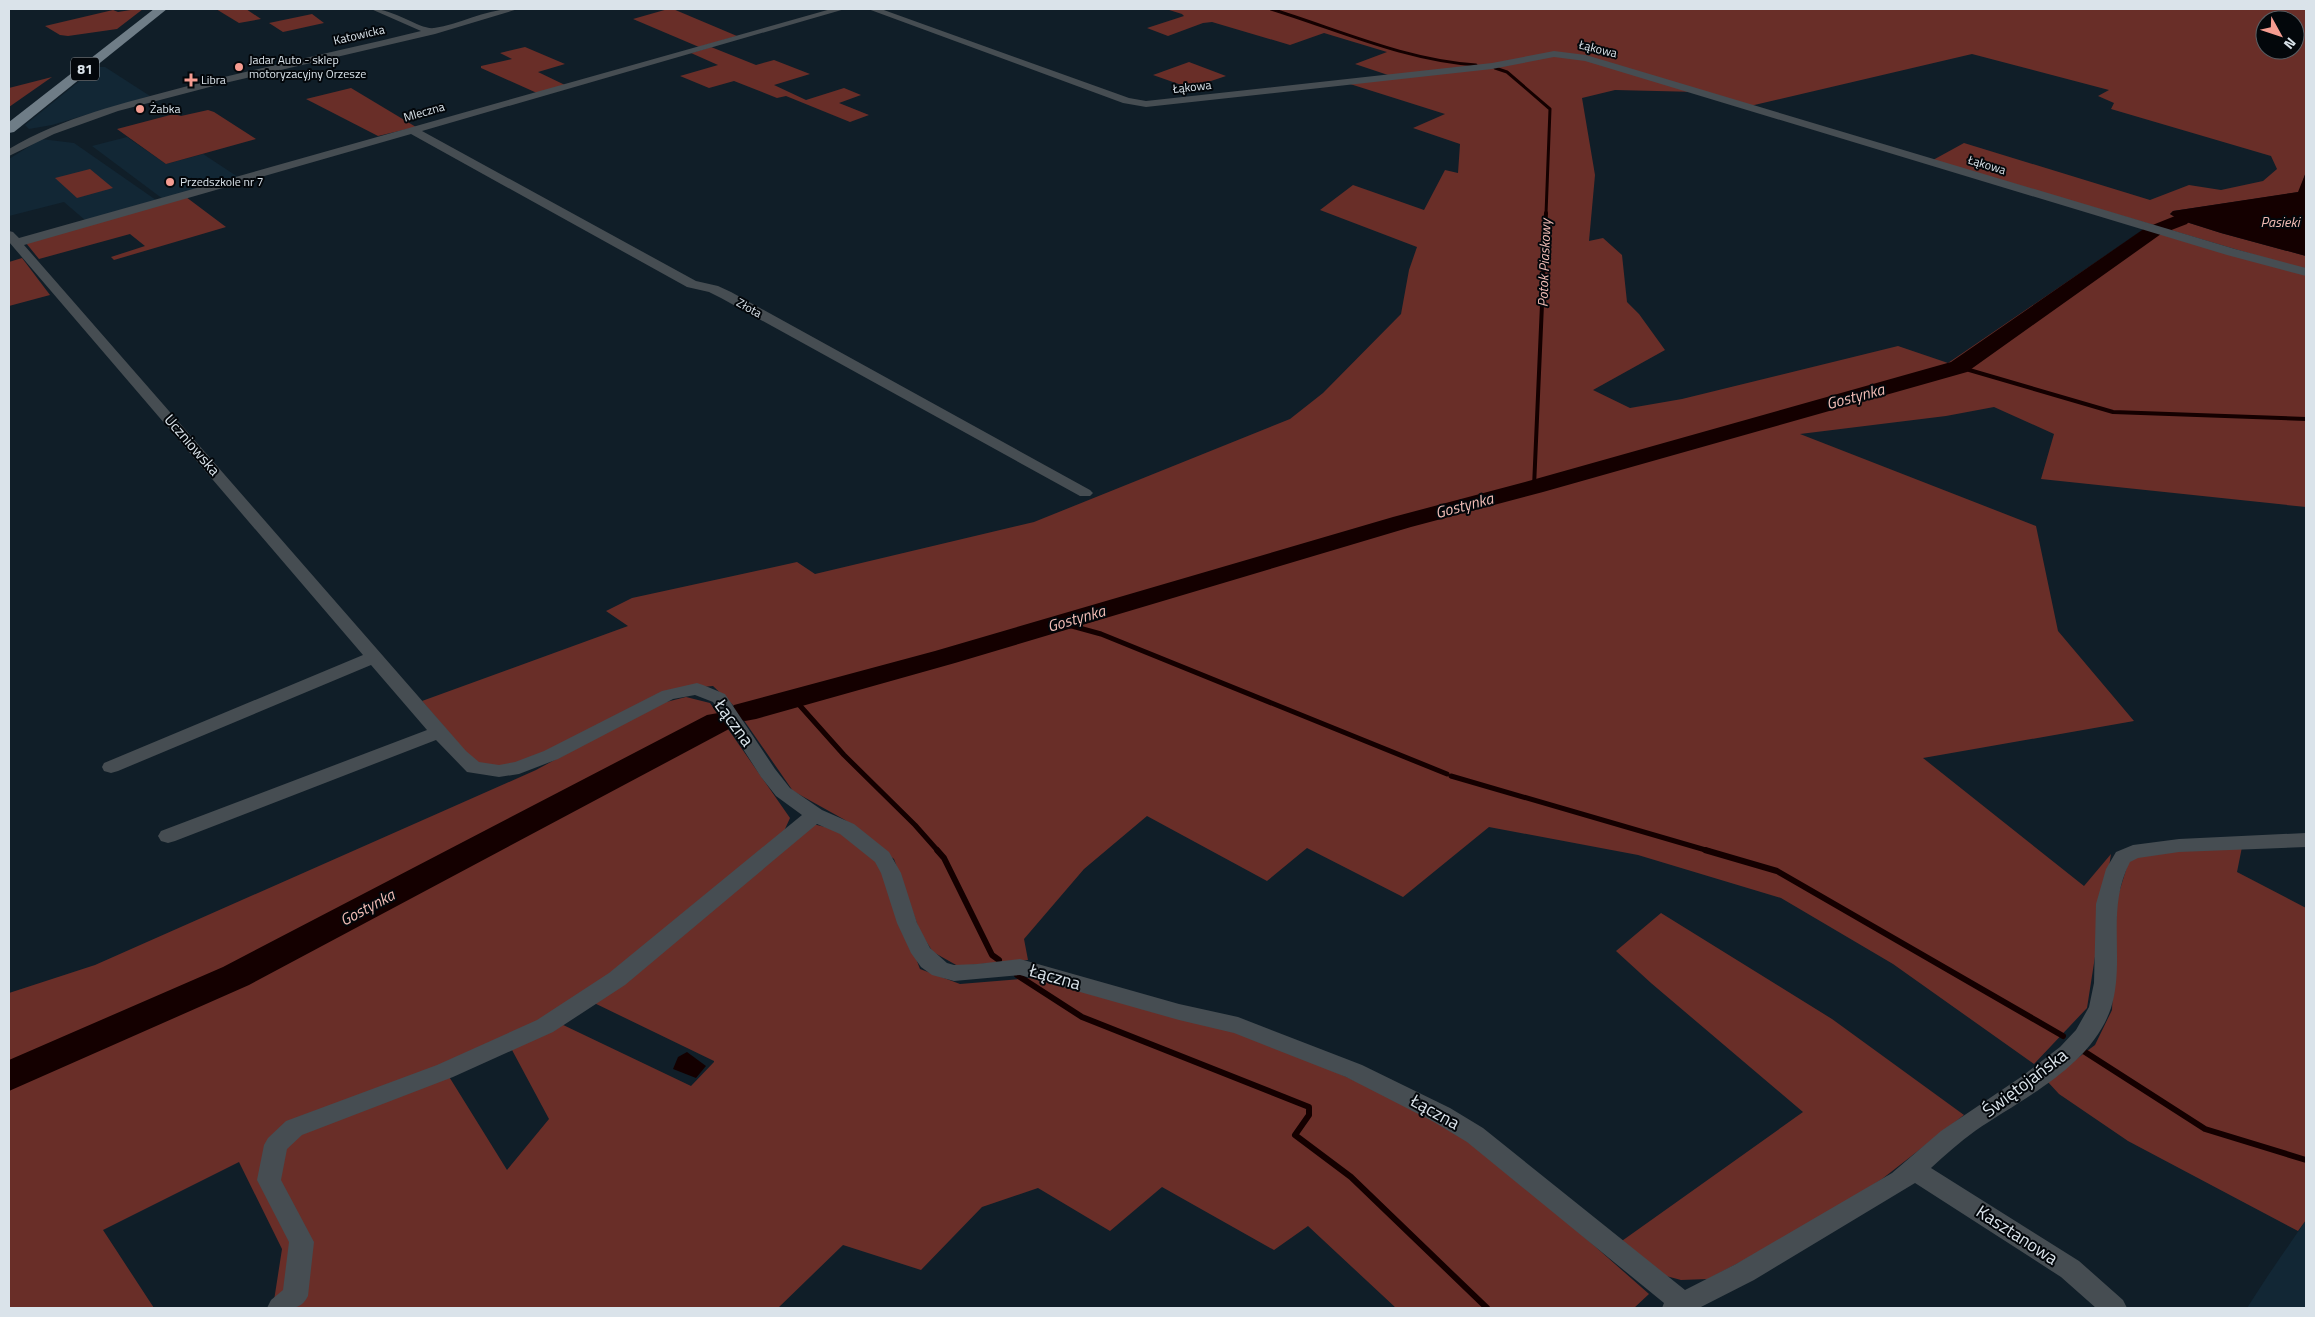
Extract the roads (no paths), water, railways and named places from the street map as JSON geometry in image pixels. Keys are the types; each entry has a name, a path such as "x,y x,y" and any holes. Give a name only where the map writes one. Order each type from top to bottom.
{"main road":[{"name":"81","path":"9,120 151,9"},
{"name":"81","path":"9,129 161,9"}],"street":[{"path":"376,9 432,32"},
{"name":"Katowicka","path":"9,141 27,142 65,124 119,108 244,75 432,32 513,9"},
{"name":"Mleczna","path":"12,239 412,130 840,9"},
{"name":"Łąkowa","path":"873,9 1127,101 1146,104 1492,66 1554,54 1578,56 1678,84 2222,249 2306,272"},
{"name":"Złota","path":"412,130 692,284 713,289 726,296 1085,493"},
{"path":"9,153 27,142"},
{"name":"Uczniowska","path":"12,239 459,755 474,768 499,771"},
{"path":"111,767 374,657"},
{"name":"Łączna","path":"499,771 519,768 535,762 668,695 697,689 719,698 768,773 783,792 814,815 847,829 882,858 891,873 910,930 929,962 940,969 954,973 1020,967 1179,1012 1238,1025 1354,1071 1442,1115 1475,1135 1620,1254 1679,1306"},
{"path":"168,836 438,732"},
{"path":"280,1308 295,1296 302,1242 269,1180 276,1145 294,1128 445,1071 545,1026 617,979 814,815"},
{"name":"Świętojańska","path":"1679,1306 1745,1272 1915,1170 1949,1138 2047,1070 2076,1043 2094,1020 2104,997 2105,912 2116,870 2123,856 2137,850 2162,847 2306,840"},
{"name":"Kasztanowa","path":"1915,1170 2070,1269 2114,1308"}],"water":[{"name":"Pasieki","path":"2306,172 2306,256 2221,233 2180,220 2170,214 2173,211 2298,192"},
{"path":"687,1052 706,1066 696,1078 673,1069 678,1057"}],"waterway":[{"name":"Potok Piaskowy","path":"1271,9 1397,51 1449,62 1476,65"},
{"name":"Potok Piaskowy","path":"1495,68 1507,72 1550,109 1546,214"},
{"name":"Potok Piaskowy","path":"1534,487 1546,213"},
{"name":"Gostynka","path":"2160,228 2180,220"},
{"name":"Gostynka","path":"745,712 945,657 1402,522 1534,487 1959,367 2152,232"},
{"path":"1959,367 2113,412 2306,419"},
{"path":"1061,623 1101,634 1447,774"},
{"path":"794,699 844,755 915,825 938,851"},
{"name":"Gostynka","path":"9,1076 236,976 718,722"},
{"path":"1451,776 1709,851"},
{"path":"937,850 944,858 992,955 999,960"},
{"path":"1705,850 1777,871 2063,1036"},
{"path":"1017,975 1082,1017 1309,1107 1309,1115 1295,1135 1351,1177 1487,1308"},
{"path":"2085,1052 2205,1129 2306,1160"}],"place":[{"name":"Jadar Auto - sklep motoryzacyjny Orzesze","path":"239,67"},
{"name":"Libra","path":"191,80"},
{"name":"Żabka","path":"140,109"},
{"name":"Przedszkole nr 7","path":"170,182"}]}
